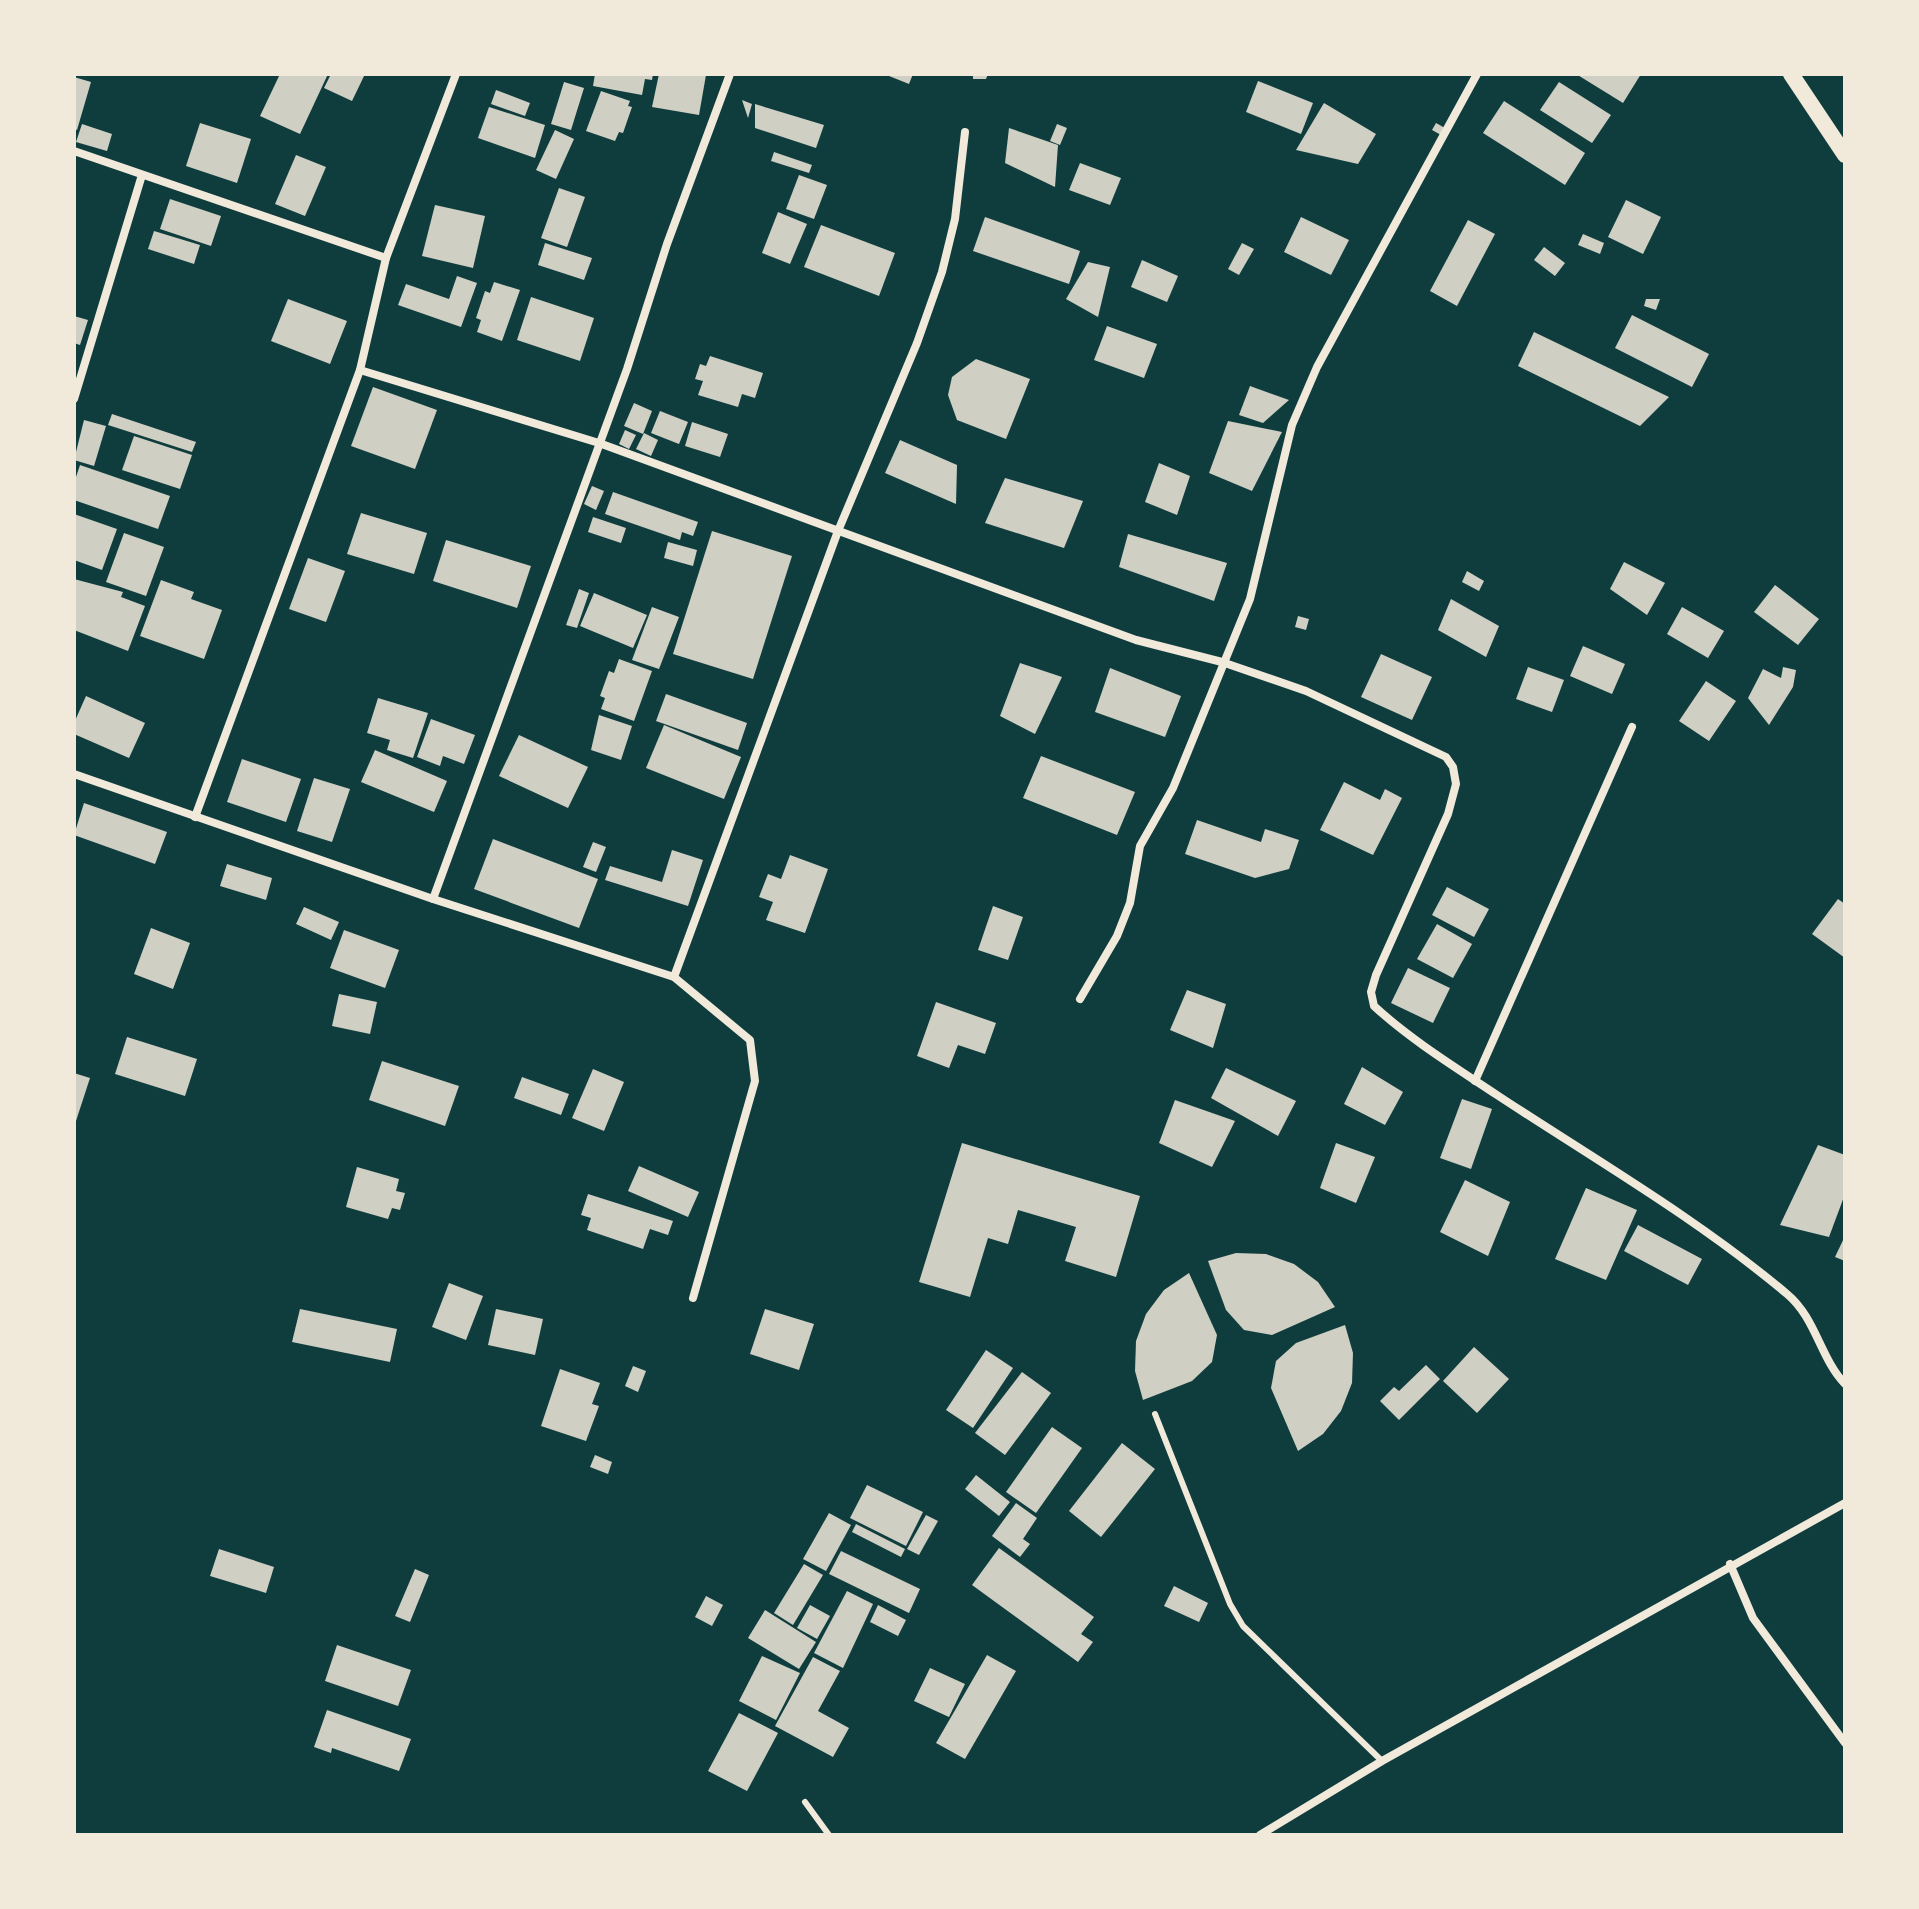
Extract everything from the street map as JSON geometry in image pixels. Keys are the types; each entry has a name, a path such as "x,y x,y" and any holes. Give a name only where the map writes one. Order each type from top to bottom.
{"main road":[{"path":"1791,74 1845,155"}],"street":[{"path":"195,817 360,370 386,258 456,74"},
{"path":"433,899 730,74"},
{"path":"1080,999 1117,936 1130,903 1140,846 1173,788 1250,599 1292,425 1311,381 1477,74"},
{"path":"674,977 838,531 917,343 942,272 955,219 965,132"},
{"path":"74,151 386,258"},
{"path":"74,399 142,175"},
{"path":"360,370 599,443 1136,640 1222,662 1306,691 1446,757 1453,767 1456,784 1448,814 1371,992 1374,1006 1391,1022 1475,1081 1738,1255 1790,1296 1808,1317 1835,1374 1845,1384"},
{"path":"1475,1081 1632,727"},
{"path":"74,774 433,899 674,977 750,1040 755,1081 693,1298"},
{"path":"1260,1835 1382,1761 1730,1564 1845,1503"},
{"path":"1730,1564 1753,1618 1845,1743"}],"lane":[{"path":"1155,1414 1230,1604 1243,1626 1382,1761"},
{"path":"805,1802 829,1835"}],"building":[{"path":"280,74 328,74 300,134 260,116"},
{"path":"331,74 365,74 352,101 324,88"},
{"path":"595,74 653,74 652,80 645,79 642,95 593,86"},
{"path":"659,74 706,75 699,115 652,107"},
{"path":"884,74 913,74 909,84"},
{"path":"973,74 988,74 986,79 973,79"},
{"path":"1576,74 1641,74 1623,103"},
{"path":"74,77 91,82 77,130 74,129"},
{"path":"1258,81 1313,103 1301,134 1246,112"},
{"path":"564,82 584,88 571,130 551,124"},
{"path":"1559,82 1611,115 1592,143 1540,110"},
{"path":"496,90 530,103 525,116 491,104"},
{"path":"601,91 630,101 628,106 632,107 623,133 619,132 615,141 586,131"},
{"path":"742,100 752,104 748,118"},
{"path":"1504,101 1585,153 1565,185 1483,133"},
{"path":"1324,103 1376,134 1358,164 1296,150"},
{"path":"755,104 824,125 816,148 755,128"},
{"path":"489,107 545,125 535,158 478,138"},
{"path":"200,123 251,139 237,183 186,166"},
{"path":"1436,123 1445,128 1441,135 1432,130"},
{"path":"82,124 112,134 107,151 76,142"},
{"path":"1057,124 1067,128 1060,145 1050,141"},
{"path":"1009,128 1058,145 1055,187 1005,163"},
{"path":"555,130 574,139 556,179 536,170"},
{"path":"774,152 812,165 809,173 771,161"},
{"path":"296,155 326,167 305,216 275,204"},
{"path":"1080,163 1121,178 1110,205 1069,190"},
{"path":"799,175 827,185 814,219 786,209"},
{"path":"559,188 585,197 567,247 541,238"},
{"path":"170,199 221,216 211,246 160,229"},
{"path":"1626,200 1661,217 1643,254 1608,237"},
{"path":"435,205 485,216 473,268 422,256"},
{"path":"778,212 807,224 790,264 762,253"},
{"path":"985,217 1080,251 1069,284 973,251"},
{"path":"1301,217 1349,240 1331,275 1284,252"},
{"path":"1468,220 1495,234 1457,306 1430,291"},
{"path":"821,225 895,253 879,296 804,267"},
{"path":"154,231 200,245 194,264 148,249"},
{"path":"1583,234 1604,243 1600,254 1578,245"},
{"path":"545,243 592,258 584,280 538,265"},
{"path":"1242,243 1254,249 1239,275 1228,269"},
{"path":"1544,247 1565,263 1555,276 1534,260"},
{"path":"1142,260 1178,276 1167,302 1131,287"},
{"path":"1088,262 1110,267 1098,317 1066,299"},
{"path":"457,276 477,283 461,327 398,305 406,284 449,299"},
{"path":"494,282 520,290 502,341 477,332 481,320 476,318 485,291 490,293"},
{"path":"531,297 594,318 580,361 517,340"},
{"path":"288,299 347,321 330,364 271,341"},
{"path":"1646,299 1660,299 1656,310 1644,306"},
{"path":"1632,315 1709,354 1692,387 1615,348"},
{"path":"74,316 88,320 80,345 74,343"},
{"path":"1107,326 1157,344 1144,378 1094,360"},
{"path":"1534,332 1669,397 1640,426 1518,366"},
{"path":"710,356 763,373 755,398 742,394 738,407 698,395 703,381 695,379 700,364 706,366"},
{"path":"976,359 1030,379 1006,439 957,420 948,395 952,377"},
{"path":"1250,386 1289,400 1263,423 1239,415"},
{"path":"373,387 437,410 415,469 351,446"},
{"path":"634,403 652,411 643,434 624,426"},
{"path":"660,411 688,422 679,444 651,433"},
{"path":"112,414 196,442 192,452 108,425"},
{"path":"84,420 106,426 94,466 74,460"},
{"path":"1228,421 1282,432 1252,491 1209,473"},
{"path":"692,422 728,434 720,457 685,446"},
{"path":"625,430 636,435 629,449 619,444"},
{"path":"644,433 658,440 651,456 636,449"},
{"path":"134,436 192,455 180,489 122,470"},
{"path":"900,440 957,465 956,504 885,473"},
{"path":"1159,463 1190,476 1177,515 1145,502"},
{"path":"80,465 170,496 158,529 74,500 74,483"},
{"path":"1005,478 1083,501 1064,548 985,523"},
{"path":"592,486 604,491 596,510 584,504"},
{"path":"613,492 698,522 693,536 682,532 680,540 605,514"},
{"path":"361,513 427,533 414,574 347,554"},
{"path":"74,514 117,529 102,570 74,560"},
{"path":"593,517 626,528 621,543 588,532"},
{"path":"712,531 792,556 753,679 673,654"},
{"path":"124,533 164,547 146,596 106,582"},
{"path":"1128,534 1227,563 1214,601 1119,567"},
{"path":"446,540 531,566 517,608 433,581"},
{"path":"668,542 697,550 693,566 664,558"},
{"path":"308,558 345,571 326,622 289,609"},
{"path":"1624,562 1665,583 1647,615 1610,589"},
{"path":"1467,571 1484,581 1479,591 1462,582"},
{"path":"74,579 123,592 121,597 145,606 128,651 74,630"},
{"path":"161,580 194,592 191,599 222,610 204,659 140,636"},
{"path":"1775,585 1819,619 1798,645 1754,612"},
{"path":"579,589 589,593 577,628 566,625"},
{"path":"594,593 647,615 633,648 580,626"},
{"path":"1451,599 1499,626 1486,657 1438,630"},
{"path":"652,607 679,617 659,669 632,660"},
{"path":"1682,607 1724,631 1708,658 1667,634"},
{"path":"1298,616 1309,619 1306,630 1295,627"},
{"path":"1583,646 1625,664 1612,694 1570,676"},
{"path":"1381,654 1432,677 1412,720 1361,697"},
{"path":"619,659 652,671 634,721 601,709 605,698 600,696 609,671 614,673"},
{"path":"1020,663 1062,677 1035,734 1000,716"},
{"path":"1528,667 1564,680 1552,712 1516,699"},
{"path":"1783,667 1796,670 1793,687 1769,725 1748,698 1763,669 1781,678"},
{"path":"1110,668 1181,696 1165,737 1095,712"},
{"path":"1706,681 1736,701 1709,741 1679,721"},
{"path":"666,694 747,723 738,750 656,721"},
{"path":"86,696 145,723 129,758 74,734 74,723"},
{"path":"378,698 428,713 413,758 387,750 390,740 367,733"},
{"path":"599,715 632,726 621,760 591,750"},
{"path":"431,719 475,735 464,764 443,756 440,766 417,757"},
{"path":"664,725 741,757 724,799 646,768"},
{"path":"519,735 588,767 568,808 499,776"},
{"path":"375,750 447,781 434,812 361,782"},
{"path":"1041,756 1135,792 1117,835 1023,798"},
{"path":"242,759 301,779 286,822 227,802"},
{"path":"314,778 350,789 332,842 297,831"},
{"path":"1344,782 1380,800 1385,789 1402,798 1373,855 1320,830"},
{"path":"84,803 167,832 155,864 74,835"},
{"path":"1197,820 1261,842 1265,829 1299,840 1289,869 1255,878 1185,854"},
{"path":"493,839 598,879 579,928 474,889"},
{"path":"593,842 606,847 596,872 583,867"},
{"path":"672,850 703,860 688,906 605,880 610,866 662,882"},
{"path":"790,855 828,869 805,933 766,920 773,902 759,897 768,874 781,879"},
{"path":"227,864 272,878 266,900 220,886"},
{"path":"1447,887 1489,909 1474,937 1432,915"},
{"path":"1838,899 1845,904 1845,958 1812,934"},
{"path":"993,906 1023,917 1008,960 978,950"},
{"path":"304,907 339,922 331,940 296,924"},
{"path":"1437,924 1472,944 1453,978 1417,959"},
{"path":"151,928 190,943 173,989 134,974"},
{"path":"344,930 399,950 385,988 330,968"},
{"path":"1408,968 1450,988 1433,1023 1391,1003"},
{"path":"1187,990 1226,1004 1213,1048 1170,1030"},
{"path":"339,994 377,1002 370,1034 332,1026"},
{"path":"936,1002 996,1023 985,1054 958,1045 949,1068 917,1056"},
{"path":"127,1037 197,1059 185,1096 115,1074"},
{"path":"382,1061 459,1086 445,1126 369,1100"},
{"path":"1362,1067 1403,1092 1385,1125 1344,1104"},
{"path":"1226,1068 1296,1101 1278,1136 1211,1098"},
{"path":"593,1069 624,1082 604,1131 572,1118"},
{"path":"74,1073 90,1078 75,1124 74,1124"},
{"path":"522,1077 569,1094 561,1115 514,1098"},
{"path":"1462,1099 1492,1109 1471,1169 1440,1158"},
{"path":"1175,1100 1235,1121 1212,1167 1159,1143"},
{"path":"962,1143 1140,1196 1116,1277 1065,1261 1076,1227 1018,1210 1008,1244 988,1238 970,1297 919,1282"},
{"path":"1336,1143 1375,1157 1356,1203 1320,1188"},
{"path":"1818,1145 1845,1155 1845,1194 1829,1237 1780,1225"},
{"path":"639,1166 699,1192 688,1217 628,1191"},
{"path":"357,1167 399,1179 396,1191 405,1193 400,1210 392,1208 388,1219 346,1207"},
{"path":"1465,1180 1510,1202 1488,1256 1440,1232"},
{"path":"1586,1188 1637,1210 1606,1280 1555,1259"},
{"path":"588,1194 673,1221 668,1235 650,1229 643,1249 587,1230 591,1218 581,1215"},
{"path":"1638,1225 1702,1259 1688,1285 1624,1251"},
{"path":"1845,1236 1845,1261 1835,1257"},
{"path":"1236,1253 1266,1254 1294,1264 1318,1282 1335,1307 1272,1335 1244,1330 1226,1310 1208,1261"},
{"path":"1189,1273 1217,1335 1212,1362 1192,1381 1143,1400 1135,1371 1136,1341 1146,1314 1164,1290"},
{"path":"449,1283 483,1296 466,1340 432,1327"},
{"path":"300,1309 397,1329 390,1362 292,1342"},
{"path":"496,1309 543,1319 535,1355 488,1345"},
{"path":"765,1309 814,1324 799,1370 750,1354"},
{"path":"1345,1325 1353,1353 1352,1383 1341,1411 1323,1434 1298,1451 1271,1388 1276,1361 1296,1343"},
{"path":"1474,1347 1509,1379 1477,1413 1443,1381"},
{"path":"986,1350 1013,1368 973,1428 946,1410"},
{"path":"1426,1365 1440,1379 1399,1420 1380,1401 1394,1387 1399,1391"},
{"path":"633,1366 646,1371 638,1392 625,1386"},
{"path":"560,1369 600,1383 592,1404 599,1406 586,1441 541,1426"},
{"path":"1022,1372 1051,1393 1005,1455 975,1433"},
{"path":"1052,1427 1082,1448 1036,1513 1006,1492"},
{"path":"1122,1443 1155,1469 1101,1537 1069,1511"},
{"path":"595,1455 612,1462 608,1474 590,1467"},
{"path":"976,1475 1010,1502 999,1516 965,1489"},
{"path":"867,1485 923,1512 906,1546 850,1518"},
{"path":"1016,1503 1037,1518 1023,1539 1030,1544 1020,1557 992,1536"},
{"path":"829,1513 851,1525 826,1571 803,1559"},
{"path":"926,1515 938,1521 919,1555 907,1549"},
{"path":"856,1524 905,1549 901,1557 852,1532"},
{"path":"999,1548 1094,1617 1081,1634 1093,1642 1078,1662 972,1585"},
{"path":"219,1549 274,1567 266,1593 210,1576"},
{"path":"841,1551 920,1589 909,1613 829,1574"},
{"path":"804,1564 823,1575 793,1625 774,1613"},
{"path":"415,1569 429,1575 410,1622 395,1616"},
{"path":"1174,1586 1208,1603 1199,1622 1164,1606"},
{"path":"847,1591 873,1604 843,1668 814,1653"},
{"path":"706,1596 723,1605 712,1626 695,1617"},
{"path":"810,1605 830,1616 817,1639 797,1628"},
{"path":"878,1605 906,1620 898,1636 870,1622"},
{"path":"765,1610 816,1642 799,1669 748,1638"},
{"path":"337,1645 411,1670 398,1706 325,1681"},
{"path":"987,1655 1016,1671 965,1759 936,1743"},
{"path":"762,1656 800,1673 776,1720 739,1701"},
{"path":"813,1657 840,1671 818,1711 849,1728 833,1757 775,1726"},
{"path":"930,1668 965,1684 949,1717 914,1701"},
{"path":"327,1710 411,1739 399,1771 332,1748 331,1753 314,1747"},
{"path":"739,1713 778,1733 747,1791 708,1771"}]}
